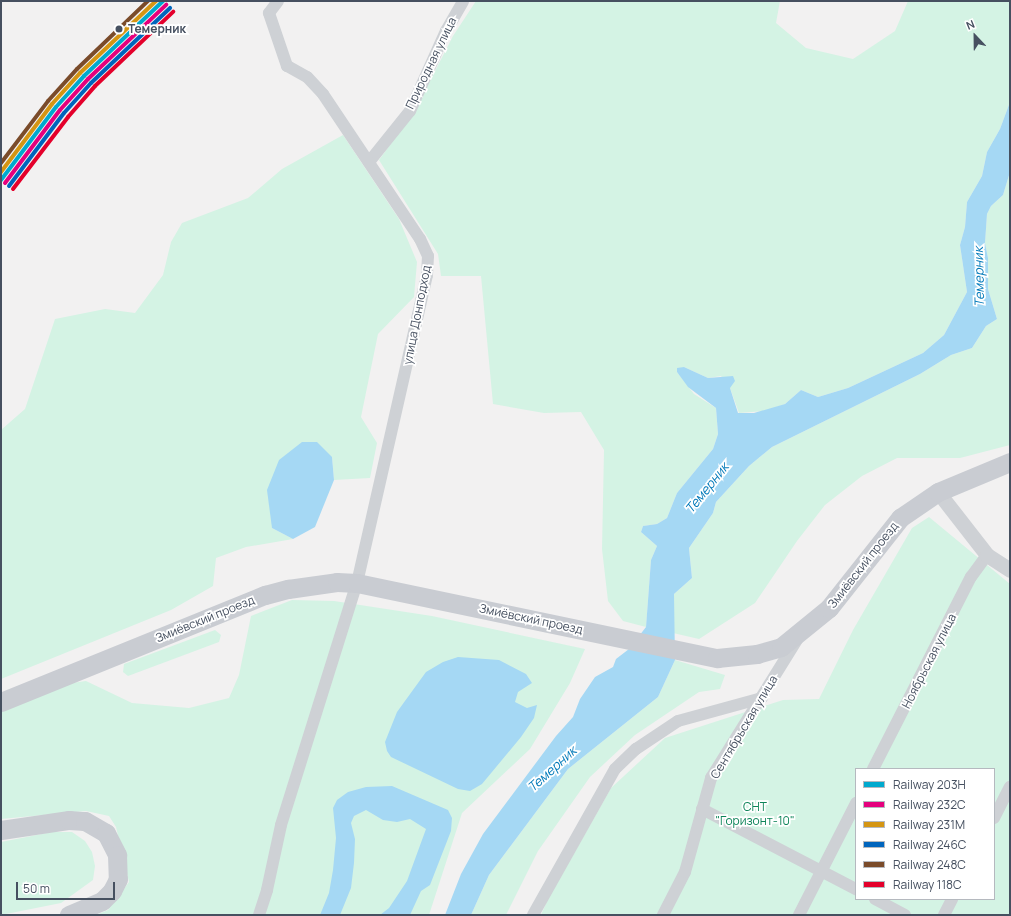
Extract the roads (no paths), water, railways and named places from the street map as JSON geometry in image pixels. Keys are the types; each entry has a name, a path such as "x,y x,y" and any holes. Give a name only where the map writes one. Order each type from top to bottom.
{"main road":[{"name":"Змиёвский проезд","path":"1,702 265,595 313,584 357,583 603,633 717,658 735,658 781,647 801,632 829,608 900,518 938,492 1010,462"},
{"path":"1,830 69,820 85,821 106,833 117,855 118,879 112,891 102,901 70,915"}],"street":[{"name":"улица Донподход","path":"259,915 267,890 281,825 357,583 428,276 428,256 420,239 369,162 323,94 307,77 287,66 269,13 278,1"},
{"name":"Природная улица","path":"369,162 410,111 446,31 463,1"},
{"path":"938,492 987,555 1010,570"},
{"name":"Ноябрьская улица","path":"875,768 971,577 987,555"},
{"name":"Сентябрьская улица","path":"663,915 685,872 711,778 762,698 801,632"},
{"path":"533,915 615,769 636,749 678,721 762,698"},
{"path":"995,816 1010,787"},
{"path":"799,915 855,805"},
{"path":"702,809 855,888"},
{"path":"877,900 905,915"},
{"path":"944,915 952,900"}],"water":[{"name":"Темерник","path":"1010,102 1010,172 1003,195 991,206 987,214 985,243 988,258 988,289 997,319 986,326 972,348 951,355 920,374 772,447 749,466 716,502 713,513 689,548 692,578 674,594 675,660 658,697 568,769 489,875 471,915 445,915 461,874 483,834 556,736 573,717 580,699 595,677 613,667 616,659 629,649 646,627 651,560 657,546 641,532 643,526 657,524 667,518 677,493 713,449 718,434 716,408 688,387 677,372 677,368 684,367 708,378 733,376 735,381 730,388 738,413 754,413 785,404 801,390 818,397 848,388 923,353 944,335 967,292 960,245 965,227 967,202 982,176 987,152 1000,129"},
{"path":"302,442 317,442 332,457 334,480 315,527 293,539 272,528 267,490 279,460"},
{"path":"458,657 499,660 526,674 532,683 518,692 515,702 527,708 537,705 534,718 521,737 482,784 470,791 458,789 391,757 387,751 385,742 397,712 426,672 443,662"},
{"path":"392,786 448,810 452,818 451,831 430,885 421,891 410,915 380,915 389,908 407,881 426,829 410,819 397,822 383,820 366,810 354,816 351,823 355,839 354,863 351,888 340,915 320,915 329,893 333,870 336,838 333,808 337,800 348,792 366,787"}],"rail line":[{"name":"248С","path":"1,163 48,101 77,69 148,1"},
{"name":"231М","path":"1,172 52,104 80,73 156,1"},
{"name":"203Н","path":"1,180 56,107 84,76 163,1"},
{"name":"232C","path":"5,183 60,110 88,79 166,5"},
{"name":"246С","path":"9,186 64,113 91,83 170,8"},
{"name":"118С","path":"13,189 68,117 95,86 173,12"}],"place":[{"name":"Темерник","path":"119,29"}],"park label":[{"name":"СНТ \"Горизонт-10\"","path":"755,814"}]}
